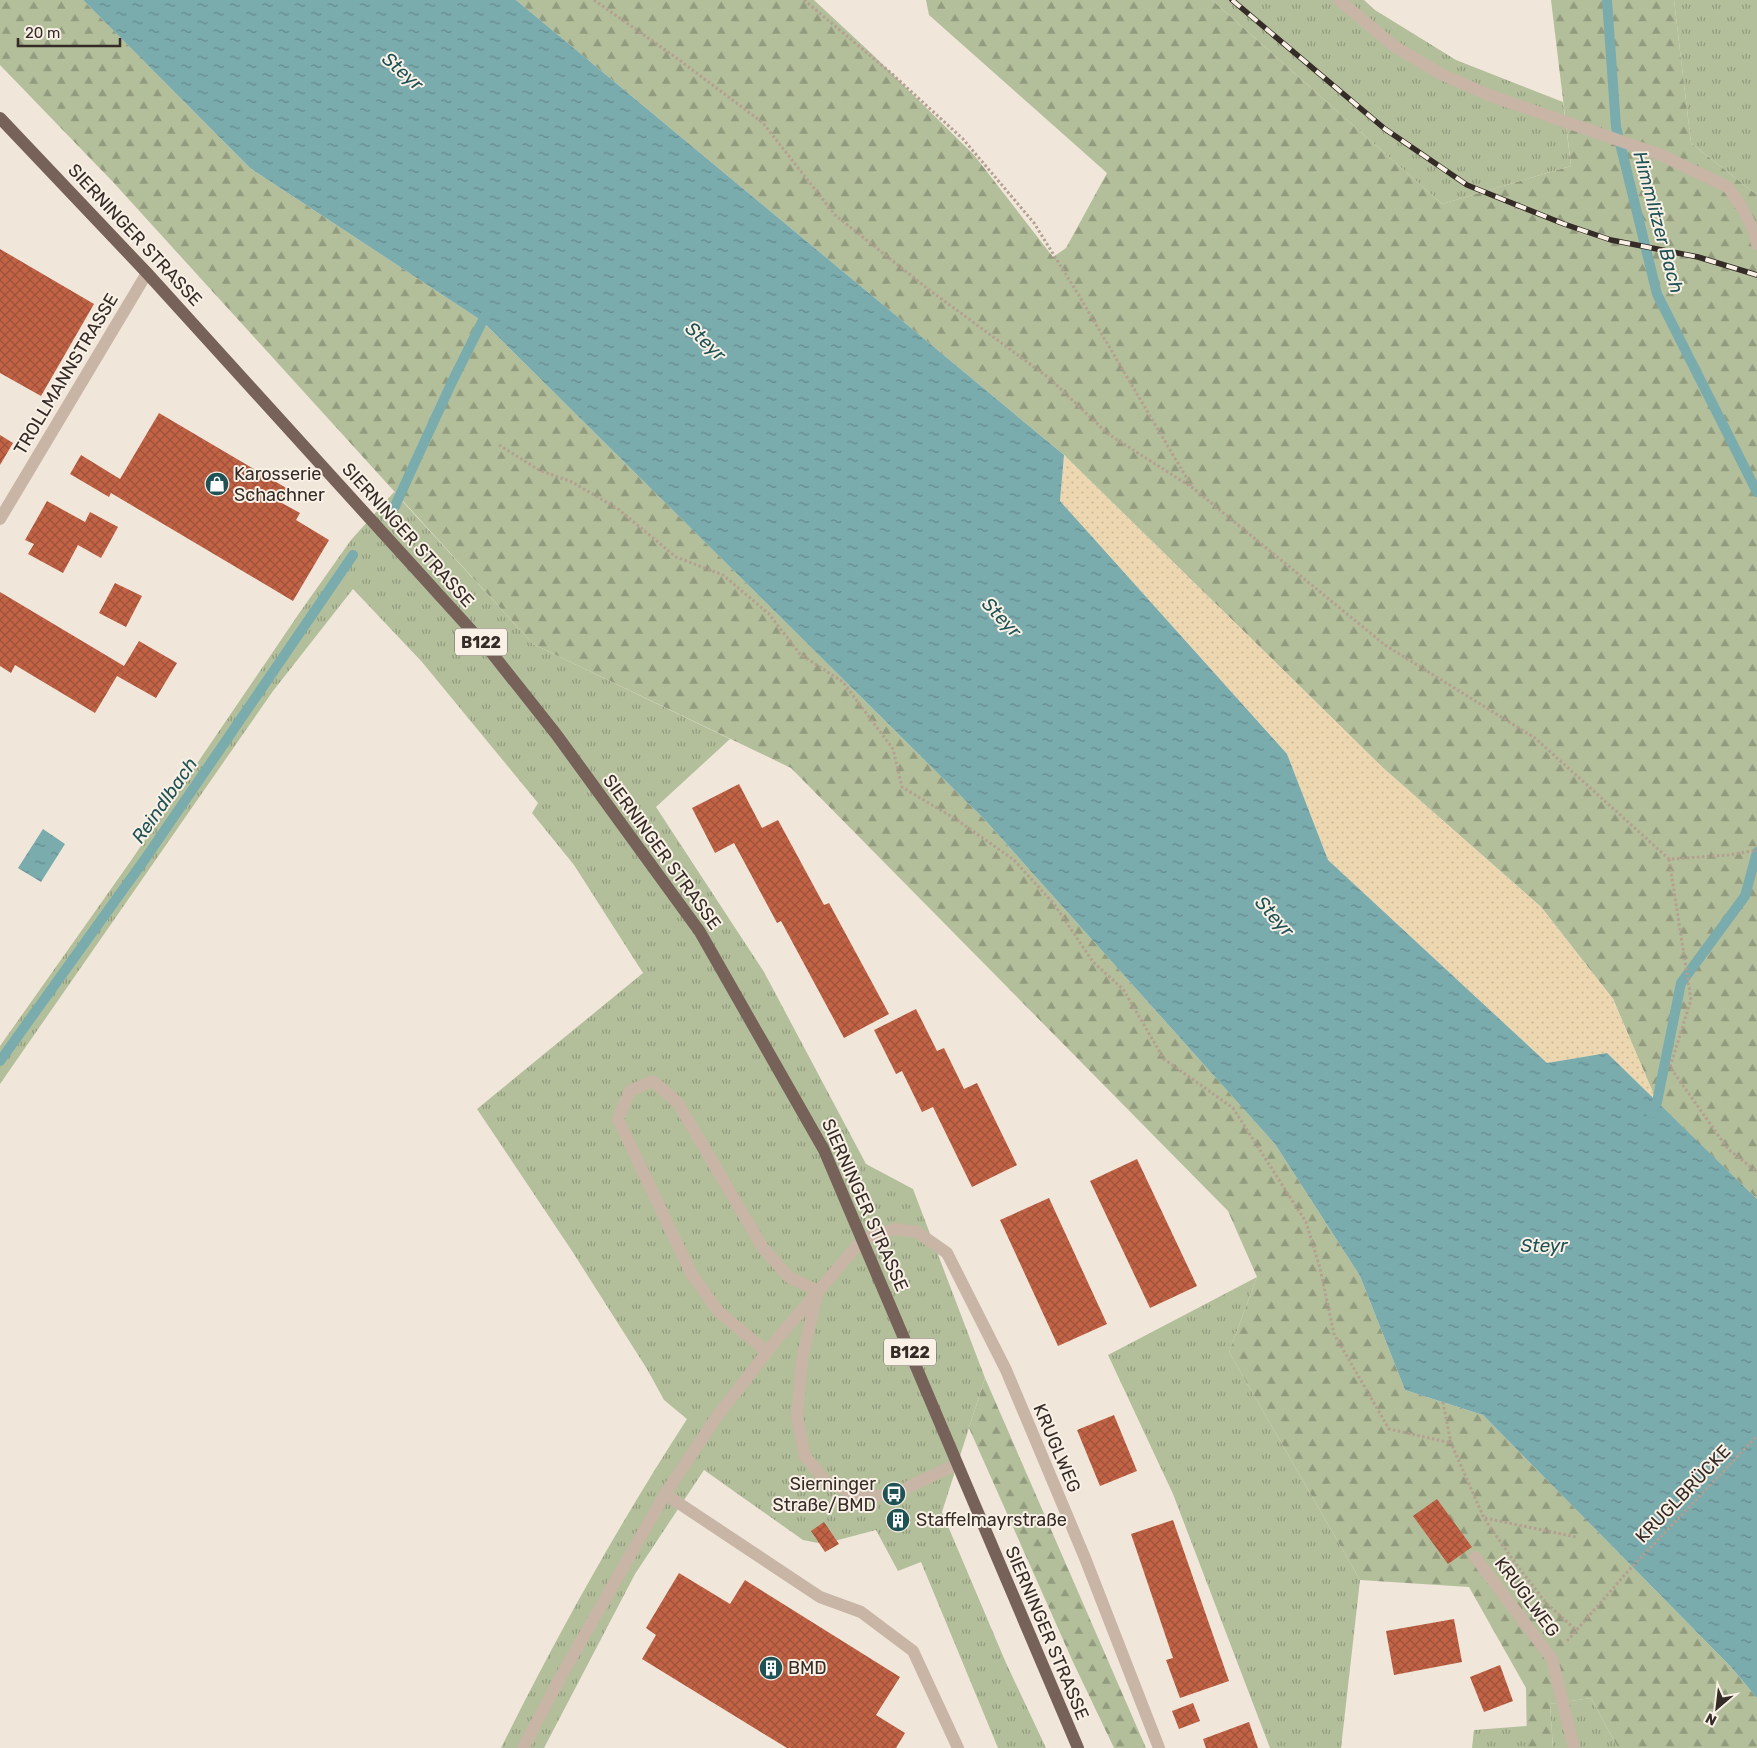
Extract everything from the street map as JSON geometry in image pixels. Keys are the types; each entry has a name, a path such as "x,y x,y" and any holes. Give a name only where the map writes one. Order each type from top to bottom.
{"main road":[{"name":"SIERNINGER STRASSE","path":"0,118 147,273 491,652 556,734 700,932 824,1150 1078,1748"}],"street":[{"path":"1339,0 1394,46 1441,74 1490,96 1661,155 1728,187 1743,209 1754,232 1757,244"},
{"name":"TROLLMANNSTRASSE","path":"0,519 147,273"},
{"path":"768,1352 719,1312 692,1275 618,1119 630,1091 653,1081 678,1103 763,1248 789,1277 818,1291"},
{"name":"KRUGLWEG","path":"863,1239 895,1229 918,1232 947,1252 1006,1370 1084,1558 1159,1748"},
{"path":"523,1748 560,1678 666,1494 718,1415 818,1291 863,1239"},
{"path":"818,1291 802,1359 797,1417 806,1456 827,1483 863,1497 894,1494 957,1464"},
{"path":"666,1494 820,1597 860,1612 913,1651 958,1748"},
{"name":"KRUGLWEG","path":"1475,1557 1552,1659 1575,1746"}],"path":[{"path":"594,0 678,59 763,124 835,215 928,288 1050,378 1108,434 1193,488 1385,645 1535,738 1669,859 1691,1000 1670,1067 1728,1149 1757,1172"},
{"path":"804,0 890,73 963,139 1034,223 1193,488"},
{"path":"499,445 539,470 572,482 618,509 676,557 722,575 769,614 800,654 843,682 893,749 902,787 957,820 1014,860 1054,904 1093,962 1123,989 1164,1060 1233,1108 1306,1222 1320,1268 1334,1334 1390,1429 1451,1443"},
{"path":"1669,859 1729,856 1757,850"},
{"path":"1443,1402 1451,1443 1484,1518 1546,1603 1576,1630"},
{"name":"KRUGLBRÜCKE","path":"1629,1570 1757,1436"},
{"path":"1484,1518 1576,1537"},
{"name":"KRUGLWEG","path":"1552,1659 1629,1570"}],"green space":[{"path":"0,0 83,0 250,168 482,321 985,820 1275,1144 1360,1276 1405,1390 1483,1415 1731,1667 1757,1698 1757,1748 1618,1748 1591,1698 1550,1704 1553,1748 1527,1748 1526,1688 1469,1587 1360,1580 1229,1352 1257,1277 1228,1211 791,768 533,644 113,182 0,65"},
{"path":"516,0 814,0 872,54 974,155 1053,257 1066,248 1107,173 929,15 926,0 1212,0 1442,204 1571,166 1551,0 1674,0 1691,143 1757,195 1757,1199 1657,1102 1613,999 1541,907 1382,767 1064,455"},
{"path":"1212,0 1364,0 1375,10 1456,60 1563,102 1571,166 1442,204"},
{"path":"1674,0 1757,0 1757,195 1691,143"},
{"path":"394,492 533,644 730,739 656,807 764,972 866,1164 913,1189 985,1378 942,1512 1006,1663 1046,1748 998,1748 921,1562 898,1571 876,1530 823,1544 803,1540 704,1470 635,1574 544,1748 501,1748 590,1580 637,1499 687,1419 664,1400 647,1369 572,1251 477,1109 643,973 574,865 532,813 538,803 422,662 353,589 273,691 0,1084 0,1046 130,862 351,540"},
{"path":"1257,1277 1229,1352 1360,1580 1341,1748 1270,1748 1173,1494 1108,1355"},
{"path":"985,1378 1146,1748 1114,1748 1073,1662 969,1428"},
{"path":"1591,1698 1618,1748 1553,1748 1550,1704"},
{"path":"1527,1726 1527,1748 1472,1748 1474,1730"}],"sand":[{"path":"1064,455 1382,767 1541,907 1613,999 1657,1102 1607,1053 1547,1063 1328,860 1287,754 1060,501"}],"water":[{"name":"Steyr","path":"83,0 516,0 1064,455 1060,501 1287,754 1328,860 1547,1063 1607,1053 1757,1199 1757,1698 1731,1667 1483,1415 1405,1390 1360,1276 1275,1144 985,820 482,321 250,168"},
{"path":"43,829 65,844 41,882 18,868"}],"building":[{"path":"0,249 94,304 41,396 0,373"},
{"path":"159,413 288,489 280,502 300,513 296,520 329,540 293,601 111,493 109,497 70,474 81,455 120,479"},
{"path":"0,435 13,443 0,465"},
{"path":"47,501 85,522 90,512 118,527 101,558 78,545 63,573 28,554 34,544 25,540"},
{"path":"115,583 142,596 126,627 99,613"},
{"path":"0,592 124,666 139,641 177,663 156,698 117,676 95,713 15,665 11,673 0,666"},
{"path":"739,784 762,828 778,820 824,905 829,903 889,1014 844,1038 781,921 777,923 734,843 715,853 692,808"},
{"path":"916,1009 937,1051 944,1048 964,1089 977,1083 1017,1165 972,1187 933,1107 922,1112 902,1071 896,1074 874,1030"},
{"path":"1137,1159 1197,1286 1150,1308 1090,1181"},
{"path":"1049,1198 1107,1324 1058,1346 1000,1220"},
{"path":"1114,1415 1137,1471 1100,1486 1077,1430"},
{"path":"1437,1499 1472,1547 1448,1564 1413,1516"},
{"name":"Staffelmayrstraße","path":"908,1513 911,1521 887,1527 885,1520"},
{"path":"1173,1520 1229,1681 1180,1698 1166,1660 1173,1658 1131,1534"},
{"path":"824,1522 839,1544 825,1552 811,1531"},
{"name":"BMD","path":"679,1573 730,1604 745,1580 900,1677 876,1715 905,1733 896,1748 787,1748 642,1659 656,1635 646,1628"},
{"path":"1454,1619 1462,1662 1394,1675 1386,1631"},
{"path":"1500,1665 1513,1701 1484,1712 1470,1677"},
{"path":"1193,1703 1200,1721 1179,1729 1172,1711"},
{"path":"1249,1722 1258,1748 1206,1748 1203,1739"}],"waterway":[{"name":"Himmlitzer Bach","path":"1607,0 1616,127 1657,294 1757,492"},
{"path":"394,508 452,382 488,310"},
{"name":"Reindlbach","path":"0,1061 145,859 353,555"},
{"name":"Himmlitzer Bach","path":"1651,1113 1657,1102 1681,983 1745,896 1757,852"}],"railway":[{"path":"1232,0 1385,129 1467,185 1564,224 1611,240 1698,257 1757,275"}],"place":[{"name":"Karosserie Schachner","path":"217,484"},
{"name":"Sierninger Straße/BMD","path":"894,1494"},
{"name":"Staffelmayrstraße","path":"898,1520"},
{"name":"BMD","path":"771,1668"}]}
